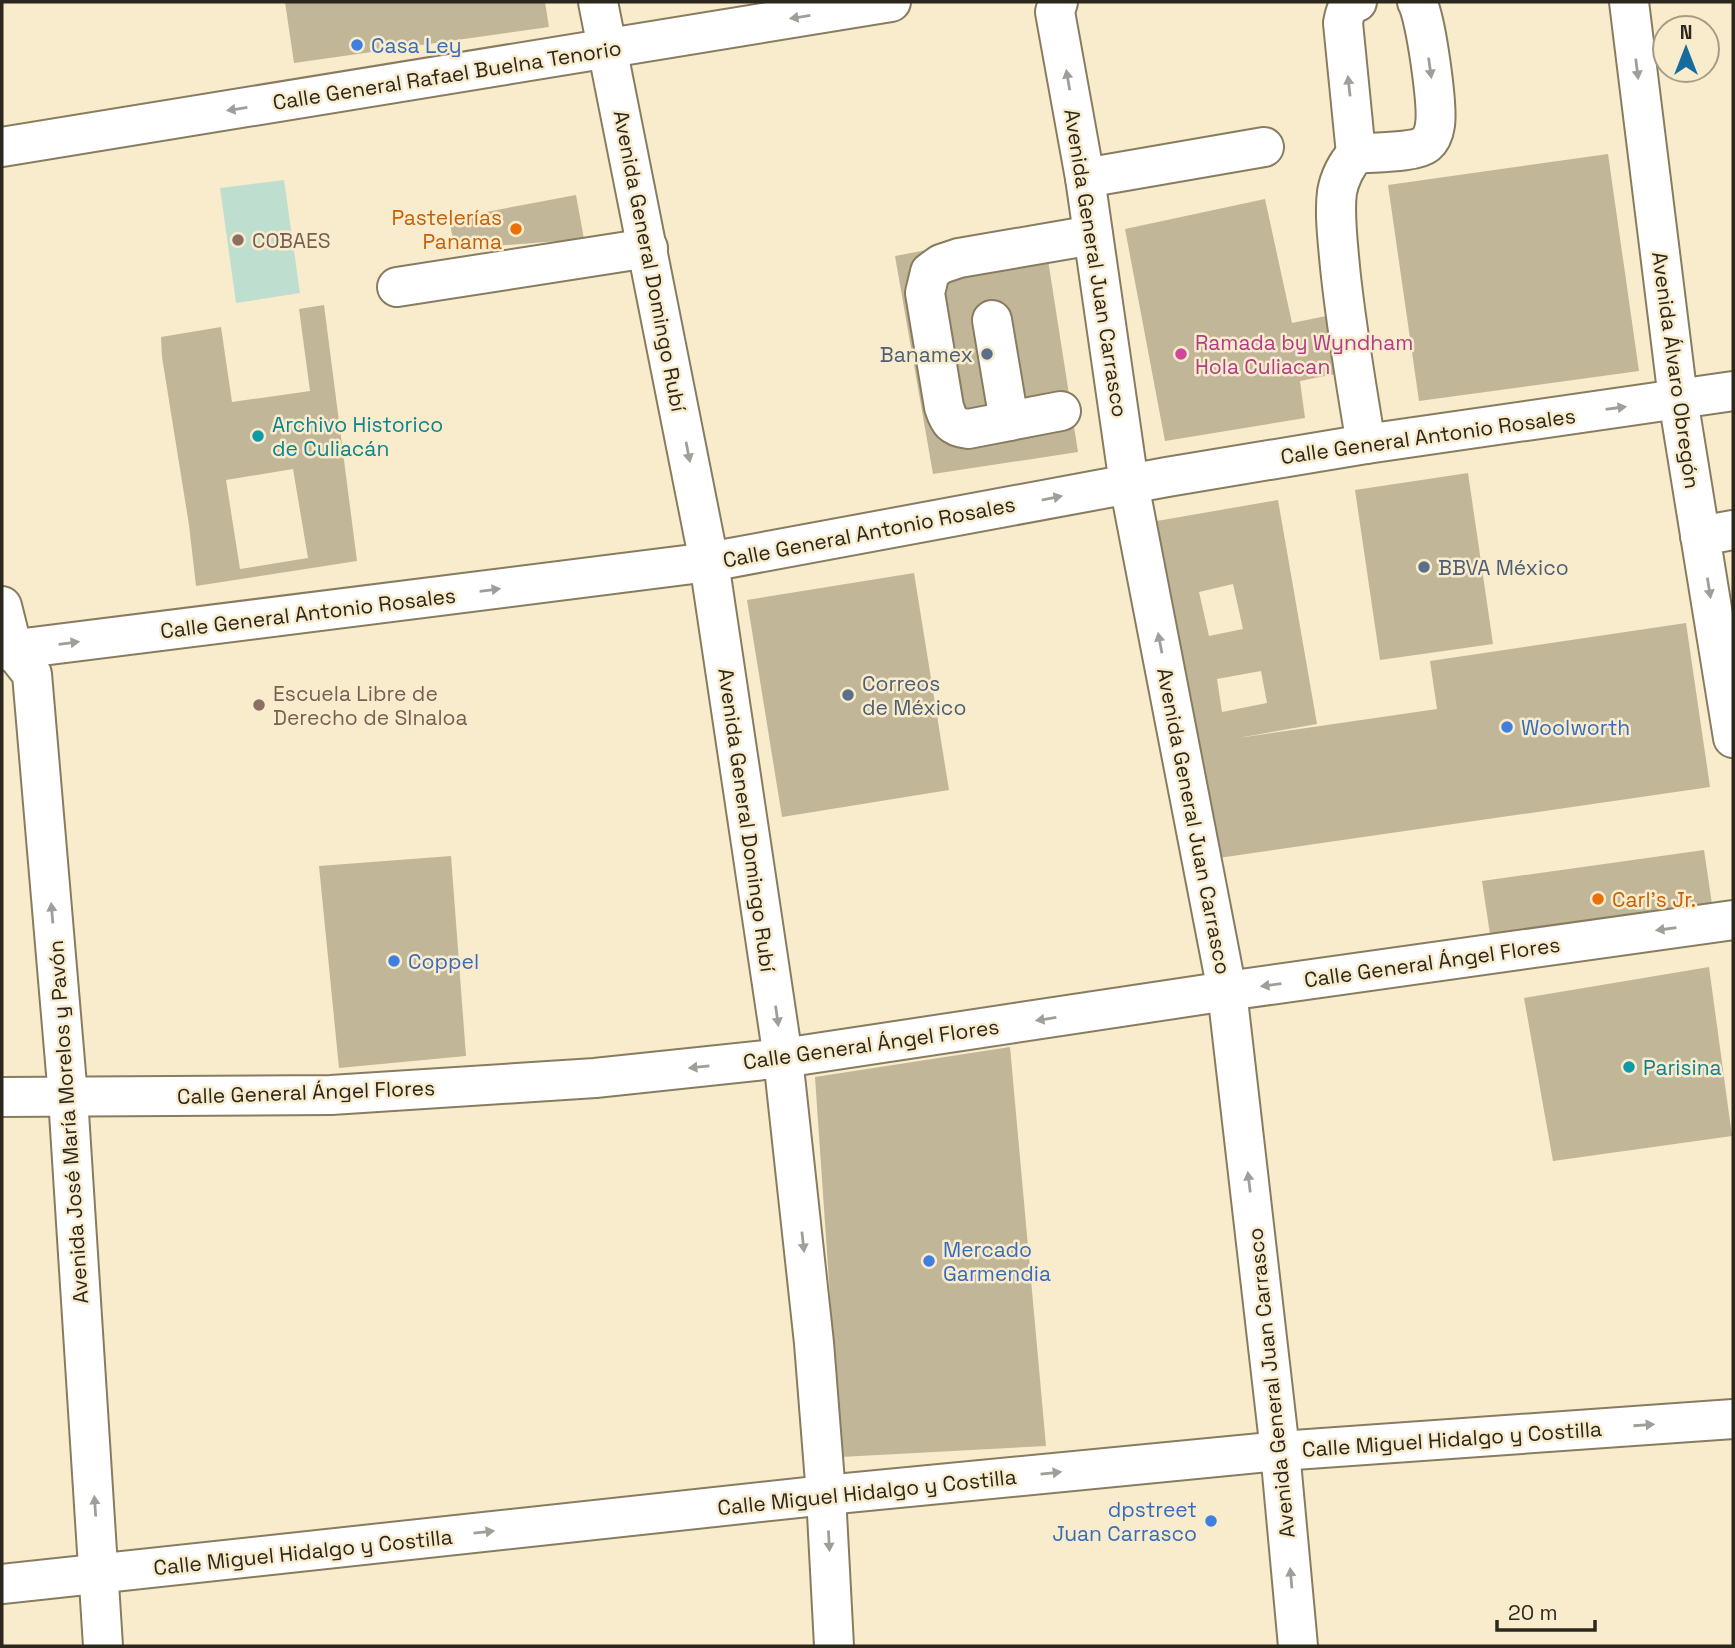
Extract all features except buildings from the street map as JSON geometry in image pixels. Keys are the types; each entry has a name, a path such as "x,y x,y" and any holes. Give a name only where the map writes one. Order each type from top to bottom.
{"street":[{"name":"Avenida General Domingo Rubí","path":"598,2 709,562 783,1058 814,1343 834,1646"},
{"name":"Avenida General Juan Carrasco","path":"1058,2 1055,12 1085,178 1129,484 1227,991 1280,1451 1298,1646"},
{"path":"1356,154 1343,23 1345,11 1350,4 1357,2"},
{"path":"1366,444 1345,317 1337,193 1347,164 1356,154 1416,149 1426,144 1433,135 1436,108 1423,20 1417,2"},
{"name":"Avenida Álvaro Obregón","path":"1629,2 1678,399 1717,533 1733,738"},
{"name":"Calle General Rafael Buelna Tenorio","path":"2,147 881,3"},
{"path":"1085,178 1264,147"},
{"path":"1061,411 968,429 957,427 948,419 944,407 925,293 930,272 941,264 959,258 1093,235"},
{"path":"397,287 648,248"},
{"path":"992,320 1009,421"},
{"name":"Calle General Antonio Rosales","path":"7,651 709,562 1129,484 1366,444 1733,391"},
{"name":"Avenida José María Morelos y Pavón","path":"2,606 7,651 32,674 68,1097 103,1646"},
{"name":"Calle General Ángel Flores","path":"2,1097 331,1095 595,1078 783,1058 1227,991 1733,920"},
{"name":"Calle Miguel Hidalgo y Costilla","path":"2,1584 826,1495 1280,1451 1733,1419"}],"green space":[{"path":"284,180 300,293 236,303 220,188"}],"place":[{"name":"Casa Ley","path":"357,45"},
{"name":"Pastelerías Panama","path":"516,229"},
{"name":"COBAES","path":"238,240"},
{"name":"Banamex","path":"987,354"},
{"name":"Ramada by Wyndham Hola Culiacan","path":"1181,354"},
{"name":"Archivo Historico de Culiacán","path":"258,436"},
{"name":"BBVA México","path":"1424,567"},
{"name":"Correos de México","path":"848,695"},
{"name":"Escuela Libre de Derecho de SInaloa","path":"259,705"},
{"name":"Woolworth","path":"1507,727"},
{"name":"Carl's Jr.","path":"1598,899"},
{"name":"Coppel","path":"394,961"},
{"name":"Parisina","path":"1629,1067"},
{"name":"Mercado Garmendia","path":"929,1261"},
{"name":"dpstreet Juan Carrasco","path":"1211,1521"}]}
